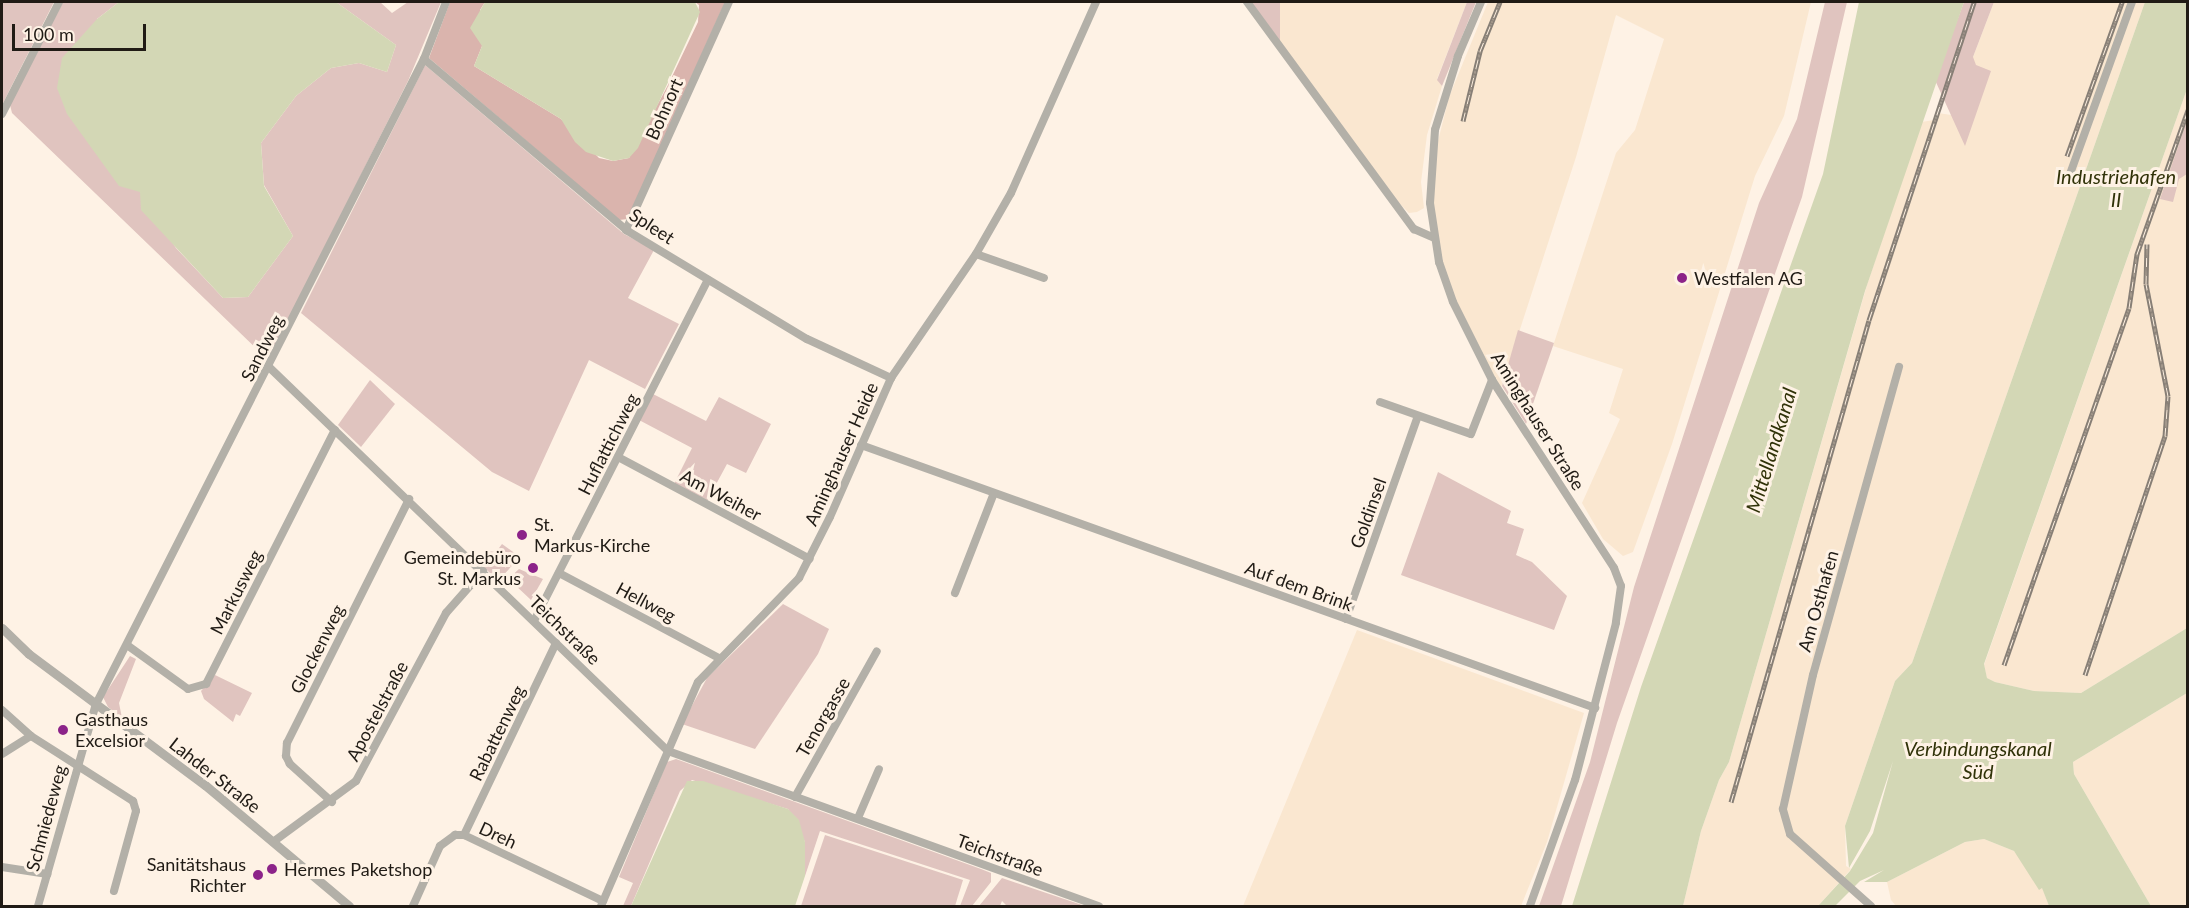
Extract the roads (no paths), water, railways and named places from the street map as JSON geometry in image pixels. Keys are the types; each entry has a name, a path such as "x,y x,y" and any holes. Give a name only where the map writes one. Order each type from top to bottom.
{"street":[{"path":"2,114 59,2"},
{"name":"Sandweg","path":"96,704 270,368 424,59 446,2"},
{"name":"Bohnort","path":"626,230 729,2"},
{"name":"Aminghauser Heide","path":"602,904 698,682 719,658 786,596 810,559 891,378 975,254 1034,147 1096,2"},
{"path":"1247,2 1414,229 1434,238"},
{"name":"Aminghauser Straße","path":"1481,2 1458,56 1436,130 1430,182 1434,238 1453,303 1492,380 1620,580 1620,604 1595,708 1565,810 1530,906"},
{"path":"2070,174 2132,2"},
{"name":"Spleet","path":"424,59 626,230 807,339 891,378"},
{"path":"975,254 1044,278"},
{"name":"Huflattichweg","path":"534,621 708,280"},
{"name":"Teichstraße","path":"270,368 409,499 668,751 1099,906"},
{"name":"Am Osthafen","path":"1871,906 1797,842 1785,822 1783,809 1790,767 1899,368"},
{"path":"1380,402 1471,434 1492,380"},
{"name":"Goldinsel","path":"1346,619 1418,416"},
{"name":"Markusweg","path":"127,645 188,689 206,684 335,430"},
{"name":"Auf dem Brink","path":"861,445 1595,708"},
{"name":"Am Weiher","path":"618,457 810,559"},
{"path":"955,593 994,493"},
{"name":"Glockenweg","path":"332,802 290,764 287,743 409,499"},
{"name":"Apostelstraße","path":"273,842 332,802 363,771 446,613 483,571"},
{"name":"Hellweg","path":"558,573 719,658"},
{"name":"Lahder Straße","path":"2,628 96,704 205,785 273,842 305,873 349,906"},
{"name":"Rabattenweg","path":"464,835 556,643"},
{"name":"Tenorgasse","path":"795,797 877,651"},
{"name":"Schmiedeweg","path":"38,906 76,765 96,704"},
{"path":"2,710 31,736 129,797 135,806 114,891"},
{"path":"2,754 31,736"},
{"path":"858,818 879,769"},
{"name":"Dreh","path":"413,906 440,846 455,835 464,835 602,904"},
{"path":"2,867 46,874"}],"water":[{"path":"119,2 336,2 396,45 387,72 359,63 331,68 296,96 261,143 264,186 293,236 248,297 223,298 141,210 140,192 119,186 67,114 57,88 62,58 97,19"},
{"path":"485,2 695,2 700,12 638,148 629,158 613,161 586,152 575,142 561,119 474,66 482,46 470,28"},
{"name":"Mittellandkanal","path":"1859,2 1964,2 1865,291 1729,762 1719,780 1701,831 1683,906 1572,906 1641,687 1823,174"},
{"path":"2145,2 2187,2 2187,89 1984,664 1987,678 1995,682 2034,691 2081,693 2187,628 2187,693 2073,762 2074,774 2151,906 2049,906 2042,888 2039,890 2014,851 1984,839 1965,842 1887,882 1864,882 1884,870 1860,881 1835,906 1818,906 1850,871 1873,833 1893,761 1870,831 1849,868 1845,826 1895,681 1912,663"},
{"path":"687,781 703,781 788,809 799,820 805,842 805,876 795,906 631,906"}],"railway":[{"path":"1463,121 1480,51 1500,2"},
{"path":"1731,802 1869,320 1974,2"},
{"path":"2067,156 2122,2"},
{"path":"2004,665 2129,308 2137,254 2188,110"},
{"path":"2085,675 2165,436 2168,396 2146,284 2147,244"}],"place":[{"name":"Westfalen AG","path":"1682,278"},
{"name":"St. Markus-Kirche","path":"522,535"},
{"name":"Gemeindebüro St. Markus","path":"533,568"},
{"name":"Gasthaus Excelsior","path":"63,730"},
{"name":"Hermes Paketshop","path":"272,869"},
{"name":"Sanitätshaus Richter","path":"258,875"}],"water label":[{"name":"Industriehafen II","path":"2116,188"},
{"name":"Verbindungskanal Süd","path":"1978,760"}]}
